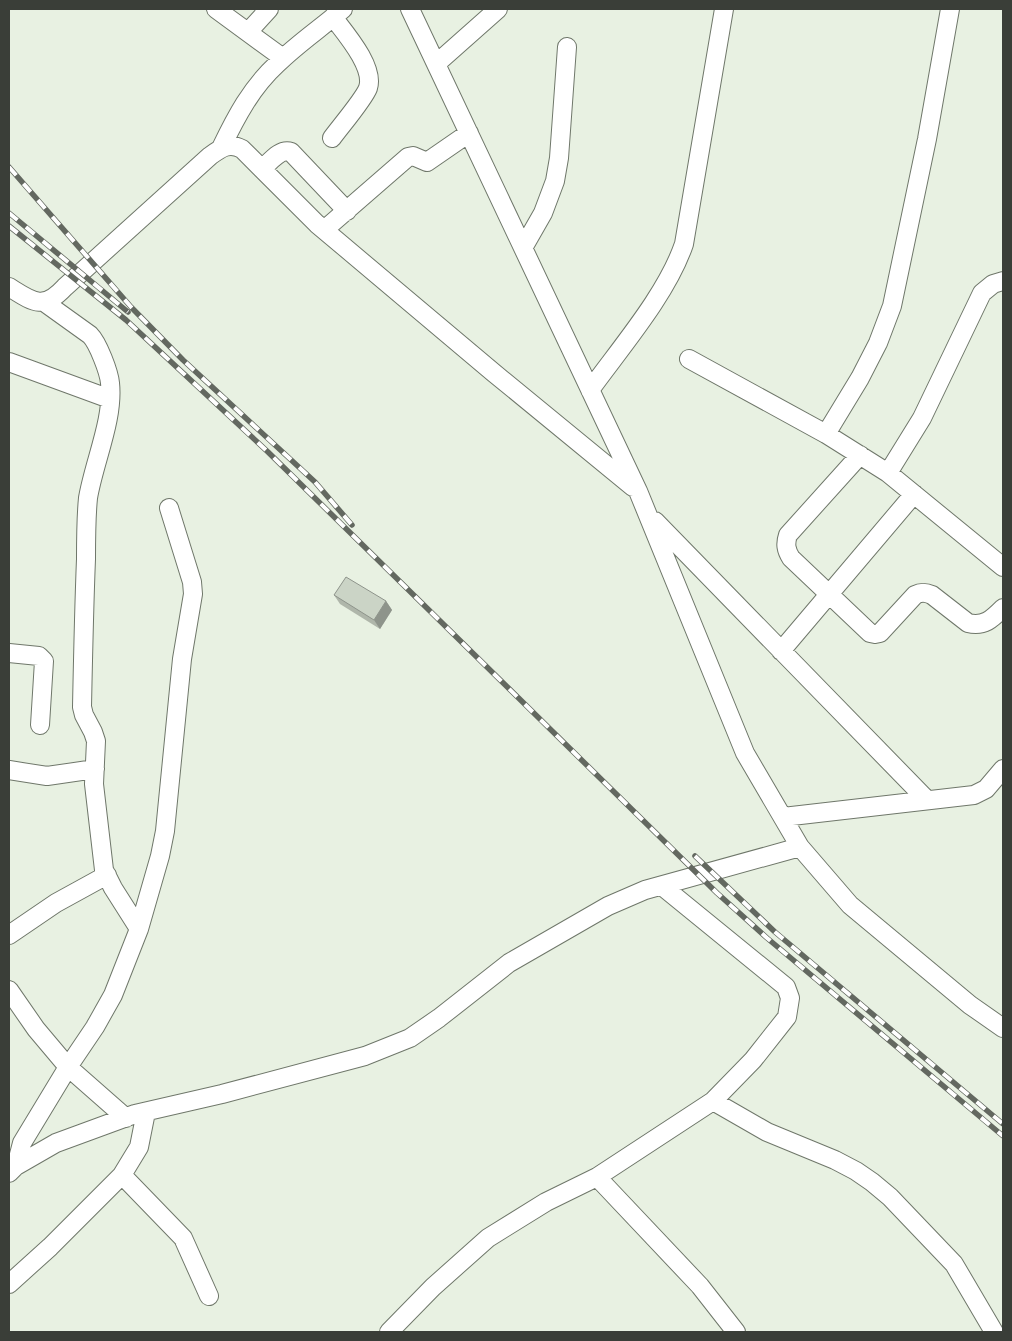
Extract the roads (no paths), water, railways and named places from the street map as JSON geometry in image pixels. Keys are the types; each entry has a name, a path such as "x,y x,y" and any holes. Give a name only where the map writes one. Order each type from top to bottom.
{"street":[{"path":"216,9 283,58"},
{"path":"248,32 269,9"},
{"path":"436,64 498,9"},
{"path":"590,390 642,320 673,271 682,252 724,9"},
{"path":"826,434 878,343 892,306 927,138 950,9"},
{"path":"413,10 436,64 638,491 745,753 782,818 800,847 850,904 970,1005 1003,1028"},
{"path":"44,302 55,298 221,148 247,98 260,82 283,58 338,13 370,77 368,90 332,138"},
{"path":"523,248 544,214 555,181 559,158 567,47"},
{"path":"324,230 408,157 413,156 428,162 469,134"},
{"path":"221,148 231,145 237,146 324,230 638,491"},
{"path":"262,169 281,152 287,150 346,211"},
{"path":"888,473 922,418 982,293 993,284 1003,281"},
{"path":"9,287 28,299 44,302 90,335 96,341 108,373 110,399 104,436 94,467 88,500 83,613 82,707 96,741 94,784 102,856 113,888 140,930"},
{"path":"689,359 826,434 888,473 1003,567"},
{"path":"9,362 110,399"},
{"path":"860,455 788,535 786,544 791,558 874,634 880,633 915,595 920,593 932,594 968,623 975,625 991,620 1003,608"},
{"path":"781,650 914,494"},
{"path":"12,1169 22,1143 114,996 140,930 160,856 165,831 182,659 193,594 192,582 169,508"},
{"path":"647,514 927,800"},
{"path":"9,652 39,656 44,661 40,725"},
{"path":"9,770 47,776 96,769"},
{"path":"782,818 974,795 986,788 1003,769"},
{"path":"12,1169 56,1143 126,1118 365,1056 410,1038 510,963 608,906 645,890 800,847"},
{"path":"9,935 56,903 107,875"},
{"path":"389,1332 433,1287 488,1238 546,1202 597,1177 713,1102 753,1060 787,1017 790,998 786,987 662,886"},
{"path":"9,990 36,1029 68,1067 126,1118"},
{"path":"713,1102 767,1132 835,1160 872,1182 890,1197 954,1264 994,1332"},
{"path":"9,1284 50,1247 122,1175 139,1147 146,1112"},
{"path":"122,1175 183,1238 209,1296"},
{"path":"597,1177 700,1286 736,1332"}],"railway":[{"path":"9,167 131,307 183,360 315,482 352,525"},
{"path":"9,213 128,312"},
{"path":"9,226 126,320 268,452 717,893 767,938 1003,1136"},
{"path":"695,856 775,932 1003,1124"}]}
